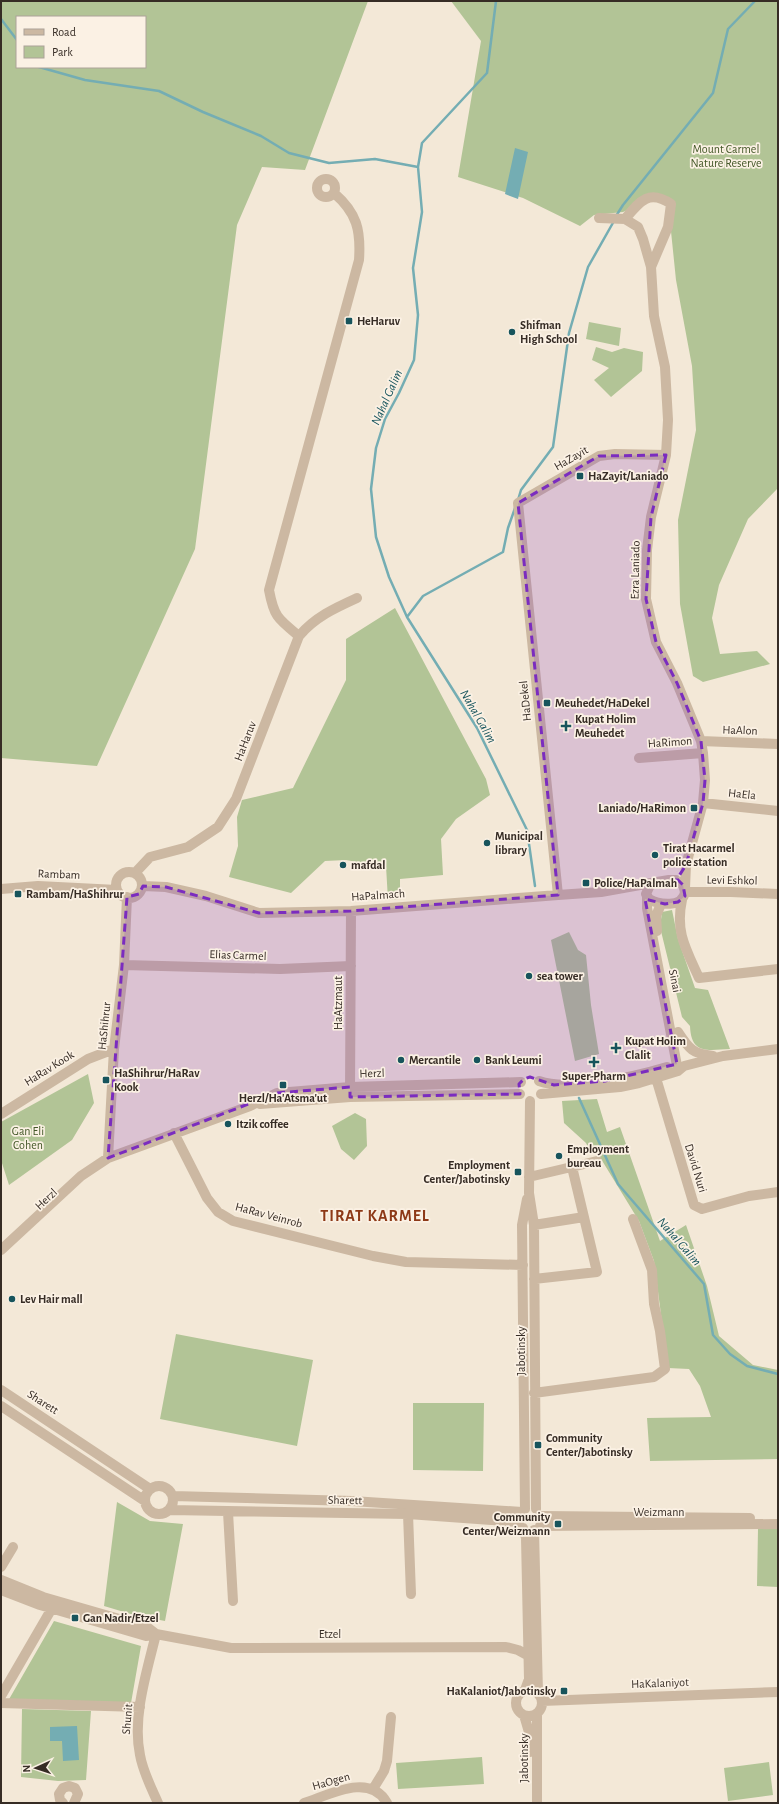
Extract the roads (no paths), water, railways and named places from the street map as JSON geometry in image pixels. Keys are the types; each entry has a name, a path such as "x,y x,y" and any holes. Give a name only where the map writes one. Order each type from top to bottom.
{"street":[{"path":"299,636 282,623 272,609 269,590 359,260 361,238 354,217 345,202 334,193"},
{"name":"Ezra Laniado","path":"651,267 668,227 671,204 662,198 655,196 648,197 633,209 625,219 638,227 651,267 654,316 665,367 668,420 666,455 651,516 647,550 646,599 656,642 677,683 701,741 703,753 705,780 703,803 686,865 684,893 678,915 681,939 700,978 778,969"},
{"path":"599,218 625,219"},
{"name":"HaZayit","path":"518,504 599,456 615,454 666,455"},
{"name":"HaDekel","path":"518,504 558,895"},
{"name":"HaHaruv","path":"135,873 150,857 188,847 218,828 236,799 299,636 309,624 327,612 357,598"},
{"name":"HaAlon","path":"701,741 778,744"},
{"name":"HaRimon","path":"639,758 703,753"},
{"name":"HaEla","path":"703,803 778,811"},
{"name":"Ezra Laniado","path":"675,880 686,865"},
{"path":"129,872 135,873 141,878 143,886 139,894 127,897 117,890 117,882 120,875 129,872"},
{"path":"675,880 680,882 684,893 674,903 661,904 653,902 647,896 651,883 675,880"},
{"name":"HaPalmach","path":"143,886 166,887 206,896 259,913 351,911 558,895 618,889 651,883"},
{"name":"Rambam","path":"1,889 38,886 117,890"},
{"name":"HaPalmach","path":"618,889 647,896"},
{"name":"Levi Eshkol","path":"684,893 732,892 778,894"},
{"name":"Sinai","path":"647,896 647,908 680,1067"},
{"name":"HaShihrur","path":"108,1158 114,1049 124,965 127,897"},
{"name":"Sinai","path":"661,904 656,916 656,925 678,1032 680,1067"},
{"name":"HaAtzmaut","path":"350,1092 351,911"},
{"name":"Elias Carmel","path":"124,965 280,969 351,966"},
{"path":"678,1032 685,1044 695,1053 723,1056"},
{"name":"HaRav Kook","path":"1,1114 88,1059 114,1049"},
{"path":"540,1081 542,1087 541,1094 536,1100 530,1101 523,1098 518,1088 521,1082 530,1077 554,1085 605,1081 680,1067 723,1056 778,1049"},
{"path":"541,1094 615,1088 656,1078 680,1067"},
{"name":"David Nuri","path":"656,1078 694,1205 702,1209 749,1196 778,1192"},
{"name":"Herzl","path":"1,1250 81,1176 108,1158 250,1106 350,1092 521,1082"},
{"name":"Herzl","path":"350,1092 520,1094"},
{"name":"Jabotinsky","path":"521,1525 523,1510 522,1225 528,1193 530,1101"},
{"name":"HaRav Veinrob","path":"174,1133 207,1198 218,1212 233,1221 373,1256 406,1262 523,1265"},
{"name":"Herzl","path":"1,1258 108,1158"},
{"path":"529,1177 597,1161"},
{"path":"534,1279 597,1272 572,1167"},
{"name":"Jabotinsky","path":"528,1193 534,1225 534,1393 538,1520 540,1697"},
{"path":"534,1225 584,1217"},
{"path":"534,1393 654,1377 665,1369 663,1346 654,1304 652,1270 633,1219"},
{"name":"Sharett","path":"1,1390 150,1489"},
{"path":"1,1406 145,1501"},
{"path":"164,1486 168,1488 173,1496 170,1510 162,1514 152,1512 146,1506 145,1501 147,1492 150,1489 164,1486"},
{"name":"Sharett","path":"173,1496 352,1501 523,1510 538,1520"},
{"name":"Sharett","path":"170,1510 408,1514 521,1525 538,1520"},
{"path":"228,1512 233,1601"},
{"path":"408,1514 411,1594"},
{"name":"Weizmann","path":"538,1520 778,1518"},
{"name":"Weizmann","path":"538,1520 778,1524"},
{"path":"521,1525 526,1538 529,1679 525,1690 519,1695 516,1703 518,1711 524,1715 530,1716 537,1714 541,1710 540,1697 530,1690 525,1690"},
{"path":"1,1567 12,1547"},
{"name":"Etzel","path":"1,1580 54,1605"},
{"name":"Etzel","path":"1,1590 54,1605 147,1627 156,1634 231,1648 506,1647 518,1650 529,1656"},
{"path":"1,1696 54,1605"},
{"name":"Etzel","path":"506,1647 523,1640 528,1632"},
{"name":"Shunit","path":"156,1634 140,1708 137,1738 145,1772 158,1803"},
{"name":"HaKalaniyot","path":"540,1697 778,1692"},
{"path":"1,1703 140,1708"},
{"name":"Jabotinsky","path":"537,1714 537,1803"},
{"name":"Jabotinsky","path":"524,1715 530,1740 531,1803"},
{"path":"387,1803 370,1788 384,1771 387,1761 391,1717"},
{"path":"63,1803 60,1800 59,1794 63,1788 69,1786 75,1788 78,1794 74,1803"},
{"name":"HaOgen","path":"304,1803 346,1789 370,1788"}],"water":[{"path":"515,148 528,152 518,199 505,194"},
{"path":"77,1726 79,1760 63,1761 62,1741 50,1741 50,1727"}],"waterway":[{"name":"Nahal Galim","path":"496,1 487,73 422,143 418,167 422,212 413,268 418,315 414,360 385,419 376,448 371,489 376,537 389,577 407,617 477,728 527,830 535,886"},
{"path":"616,216 623,205 713,93 728,29 755,1"},
{"path":"1,19 16,39"},
{"path":"43,68 85,80 159,91 203,112 261,136 289,153 329,163 375,159 418,167"},
{"path":"518,500 521,490 553,447 569,333 588,267 614,221"},
{"path":"407,617 423,596 503,552 508,528 515,508"},
{"name":"Nahal Galim","path":"579,1098 618,1184 704,1284 713,1335 730,1354 747,1366 778,1374"}],"place":[{"name":"HeHaruv","path":"349,321"},
{"name":"Shifman High School","path":"512,332"},
{"name":"HaZayit/Laniado","path":"580,476"},
{"name":"Meuhedet/HaDekel","path":"547,703"},
{"name":"Kupat Holim Meuhedet","path":"566,726"},
{"name":"Laniado/HaRimon","path":"694,808"},
{"name":"Municipal library","path":"487,843"},
{"name":"Tirat Hacarmel police station","path":"655,855"},
{"name":"mafdal","path":"343,865"},
{"name":"Police/HaPalmah","path":"586,883"},
{"name":"Rambam/HaShihrur","path":"18,894"},
{"name":"sea tower","path":"529,976"},
{"name":"Kupat Holim Clalit","path":"616,1048"},
{"name":"Mercantile","path":"401,1060"},
{"name":"Bank Leumi","path":"477,1060"},
{"name":"Super-Pharm","path":"594,1062"},
{"name":"HaShihrur/HaRav Kook","path":"106,1080"},
{"name":"Herzl/Ha'Atsma'ut","path":"283,1085"},
{"name":"Itzik coffee","path":"228,1124"},
{"name":"Employment bureau","path":"559,1156"},
{"name":"Employment Center/Jabotinsky","path":"518,1172"},
{"name":"Lev Hair mall","path":"12,1299"},
{"name":"Community Center/Jabotinsky","path":"538,1445"},
{"name":"Community Center/Weizmann","path":"558,1524"},
{"name":"Gan Nadir/Etzel","path":"75,1618"},
{"name":"HaKalaniot/Jabotinsky","path":"564,1691"}],"district":[{"name":"TIRAT KARMEL","path":"375,1215"}],"park label":[{"name":"Mount Carmel Nature Reserve","path":"726,156"},
{"name":"Gan Eli Cohen","path":"28,1138"}]}
